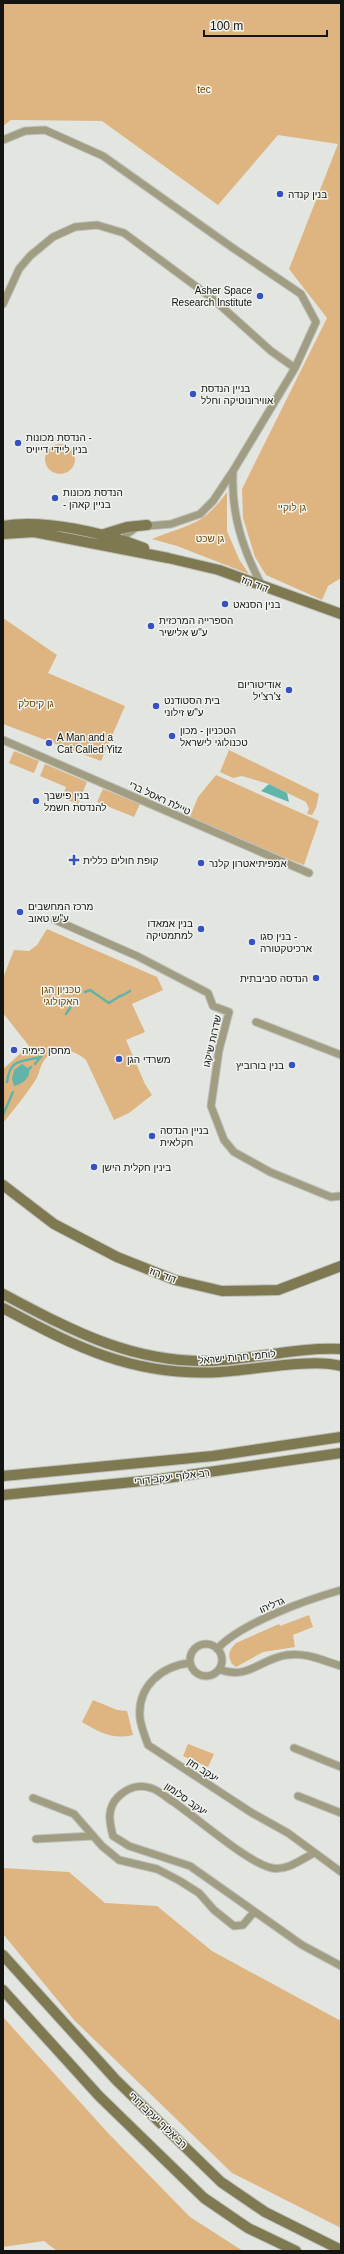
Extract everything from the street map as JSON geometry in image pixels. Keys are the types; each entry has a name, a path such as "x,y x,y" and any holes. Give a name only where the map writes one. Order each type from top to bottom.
{"main road":[{"name":"דוד רוז","path":"3,526 19,524 52,526 99,536 123,545 168,558 218,570 341,614"},
{"path":"99,536 127,527 147,525"},
{"name":"דוד רוז","path":"3,534 34,532 123,545"},
{"name":"דוד רוז","path":"3,1185 54,1224 117,1257 175,1280 222,1291 278,1290 341,1266"},
{"name":"לוחמי חרות ישראל","path":"3,1294 86,1336 138,1354 181,1360 212,1361 341,1349"},
{"name":"לוחמי חרות ישראל","path":"3,1308 84,1349 116,1360 158,1370 203,1373 316,1364 341,1366"},
{"name":"רב אלוף יעקב דורי","path":"3,1476 206,1457 341,1437"},
{"name":"רב אלוף יעקב דורי","path":"3,1495 153,1480 341,1453"},
{"name":"רב אלוף יעקב דורי","path":"3,1955 116,2080 220,2182 265,2212 341,2250"},
{"path":"3,1990 99,2096 204,2198 248,2228 296,2251"}],"street":[{"path":"3,140 26,131 44,130 103,156 230,246 301,294 316,322 295,368 233,471 213,501 200,514 171,524 137,527 130,532 123,545"},
{"path":"3,304 19,269 30,256 53,237 75,227 97,225 124,233 213,299 271,351 295,368"},
{"path":"233,471 232,492 236,523 246,556 262,587"},
{"name":"טיילת ראסל ברי","path":"3,740 148,802 178,818 309,873"},
{"name":"שדרות שיקגו","path":"55,920 173,973 208,993 213,1006 229,1012 219,1050 211,1106 224,1140 234,1152 270,1172 331,1197 341,1196"},
{"path":"256,1022 341,1055"},
{"name":"גדליהו","path":"217,1649 238,1631 315,1597 341,1590"},
{"path":"208,1645 217,1649 221,1659 219,1669 211,1675 201,1675 193,1669 190,1663 191,1655 197,1647 208,1645"},
{"path":"219,1669 231,1674 245,1673 271,1658 288,1655 306,1655 341,1666"},
{"name":"יעקב חזן","path":"190,1663 179,1664 162,1671 152,1681 145,1692 141,1703 140,1716 148,1745 246,1809 288,1833 341,1872"},
{"path":"294,1748 341,1767"},
{"name":"יעקב סלומון","path":"314,1853 285,1868 273,1868 262,1865 243,1853 191,1814 152,1788 136,1786 124,1790 112,1803 109,1820 113,1836 129,1846 190,1866 302,1945 341,1966"},
{"path":"298,1796 341,1813"},
{"path":"32,1798 74,1814 102,1846 119,1860 157,1869 180,1880 199,1893 214,1910 234,1926 243,1925 254,1912"},
{"path":"36,1839 93,1836"}],"green space":[{"name":"tec","path":"3,3 341,3 341,578 328,586 322,600 266,575 255,557 243,518 242,489 327,318 289,269 338,144 278,135 218,205 102,121 11,120 3,126"},
{"path":"60,444 71,448 75,459 71,470 60,474 49,470 45,459 49,448"},
{"name":"גן שכט","path":"227,492 227,531 239,559 249,574 177,546 152,539 185,527 202,518 210,512"},
{"name":"גן קיסלק","path":"3,618 57,655 48,673 125,706 101,761 3,724"},
{"path":"229,750 319,794 316,808 312,815 307,814 309,809 306,802 269,784 242,776 233,778 220,772"},
{"path":"14,751 39,761 34,773 9,763"},
{"path":"45,764 87,782 78,804 62,798 66,787 40,776"},
{"path":"216,775 319,821 304,865 240,840 190,817 198,797"},
{"path":"103,789 140,804 134,817 97,802"},
{"name":"טכניון הגן האקולוגי","path":"47,929 157,977 163,990 132,1004 145,1032 126,1040 145,1084 152,1095 129,1113 114,1120 86,1060 75,1053 62,1050 51,1054 46,1058 35,1081 3,1123 3,1069 29,1046 3,1013 3,978 14,950 29,951 37,945"},
{"path":"309,1615 313,1627 293,1635 295,1647 263,1652 236,1667 232,1664 230,1653 236,1643 279,1624 280,1626"},
{"path":"93,1700 117,1710 127,1711 133,1735 112,1736 100,1732 82,1722"},
{"path":"188,1744 214,1754 208,1767 183,1756"},
{"path":"3,1868 69,1872 105,1903 157,1906 212,1951 341,2021 341,2228 232,2173 74,2020 3,1934"},
{"path":"3,2017 108,2133 190,2217 243,2251 57,2251 44,2241 3,2247"}],"water":[{"path":"269,784 287,793 289,802 261,791"},
{"path":"22,1064 29,1069 29,1075 23,1082 14,1086 12,1079 14,1070"}],"waterway":[{"path":"85,992 90,990 109,1003 117,998"},
{"path":"125,994 130,991"},
{"path":"118,997 123,995"},
{"path":"66,1014 76,999"},
{"path":"35,1064 42,1055"},
{"path":"7,1082 11,1069 18,1062 41,1057"},
{"path":"3,1115 13,1092"}],"place":[{"name":"בנין קנדה","path":"280,194"},
{"name":"Asher Space Research Institute","path":"260,296"},
{"name":"בניין הנדסת אווירונוטיקה וחלל","path":"193,394"},
{"name":"הנדסת מכונות - בנין ליידי דייויס","path":"18,443"},
{"name":"הנדסת מכונות - בניין קאהן","path":"55,498"},
{"name":"בנין הסנאט","path":"225,604"},
{"name":"הספרייה המרכזית ע\"ש אלישיר","path":"151,626"},
{"name":"אודיטוריום צ'רצ'יל","path":"289,690"},
{"name":"בית הסטודנט ע\"ש זילוני","path":"156,706"},
{"name":"הטכניון - מכון טכנולוגי לישראל","path":"172,736"},
{"name":"A Man and a Cat Called Yitz","path":"49,743"},
{"name":"בנין פישבך להנדסת חשמל","path":"36,801"},
{"name":"קופת חולים כללית","path":"74,860"},
{"name":"אמפיתיאטרון קלנר","path":"201,863"},
{"name":"מרכז המחשבים ע\"ש טאוב","path":"20,912"},
{"name":"בנין אמאדו למתמטיקה","path":"201,929"},
{"name":"בנין סגו - ארכיטקטורה","path":"252,942"},
{"name":"הנדסה סביבתית","path":"316,978"},
{"name":"מחסן כימיה","path":"14,1050"},
{"name":"משרדי הגן","path":"119,1059"},
{"name":"בנין בורוביץ","path":"292,1065"},
{"name":"בניין הנדסה חקלאית","path":"152,1136"},
{"name":"בינין חקלית הישן","path":"94,1167"}],"park label":[{"name":"גן לוקיי","path":"292,507"}]}
